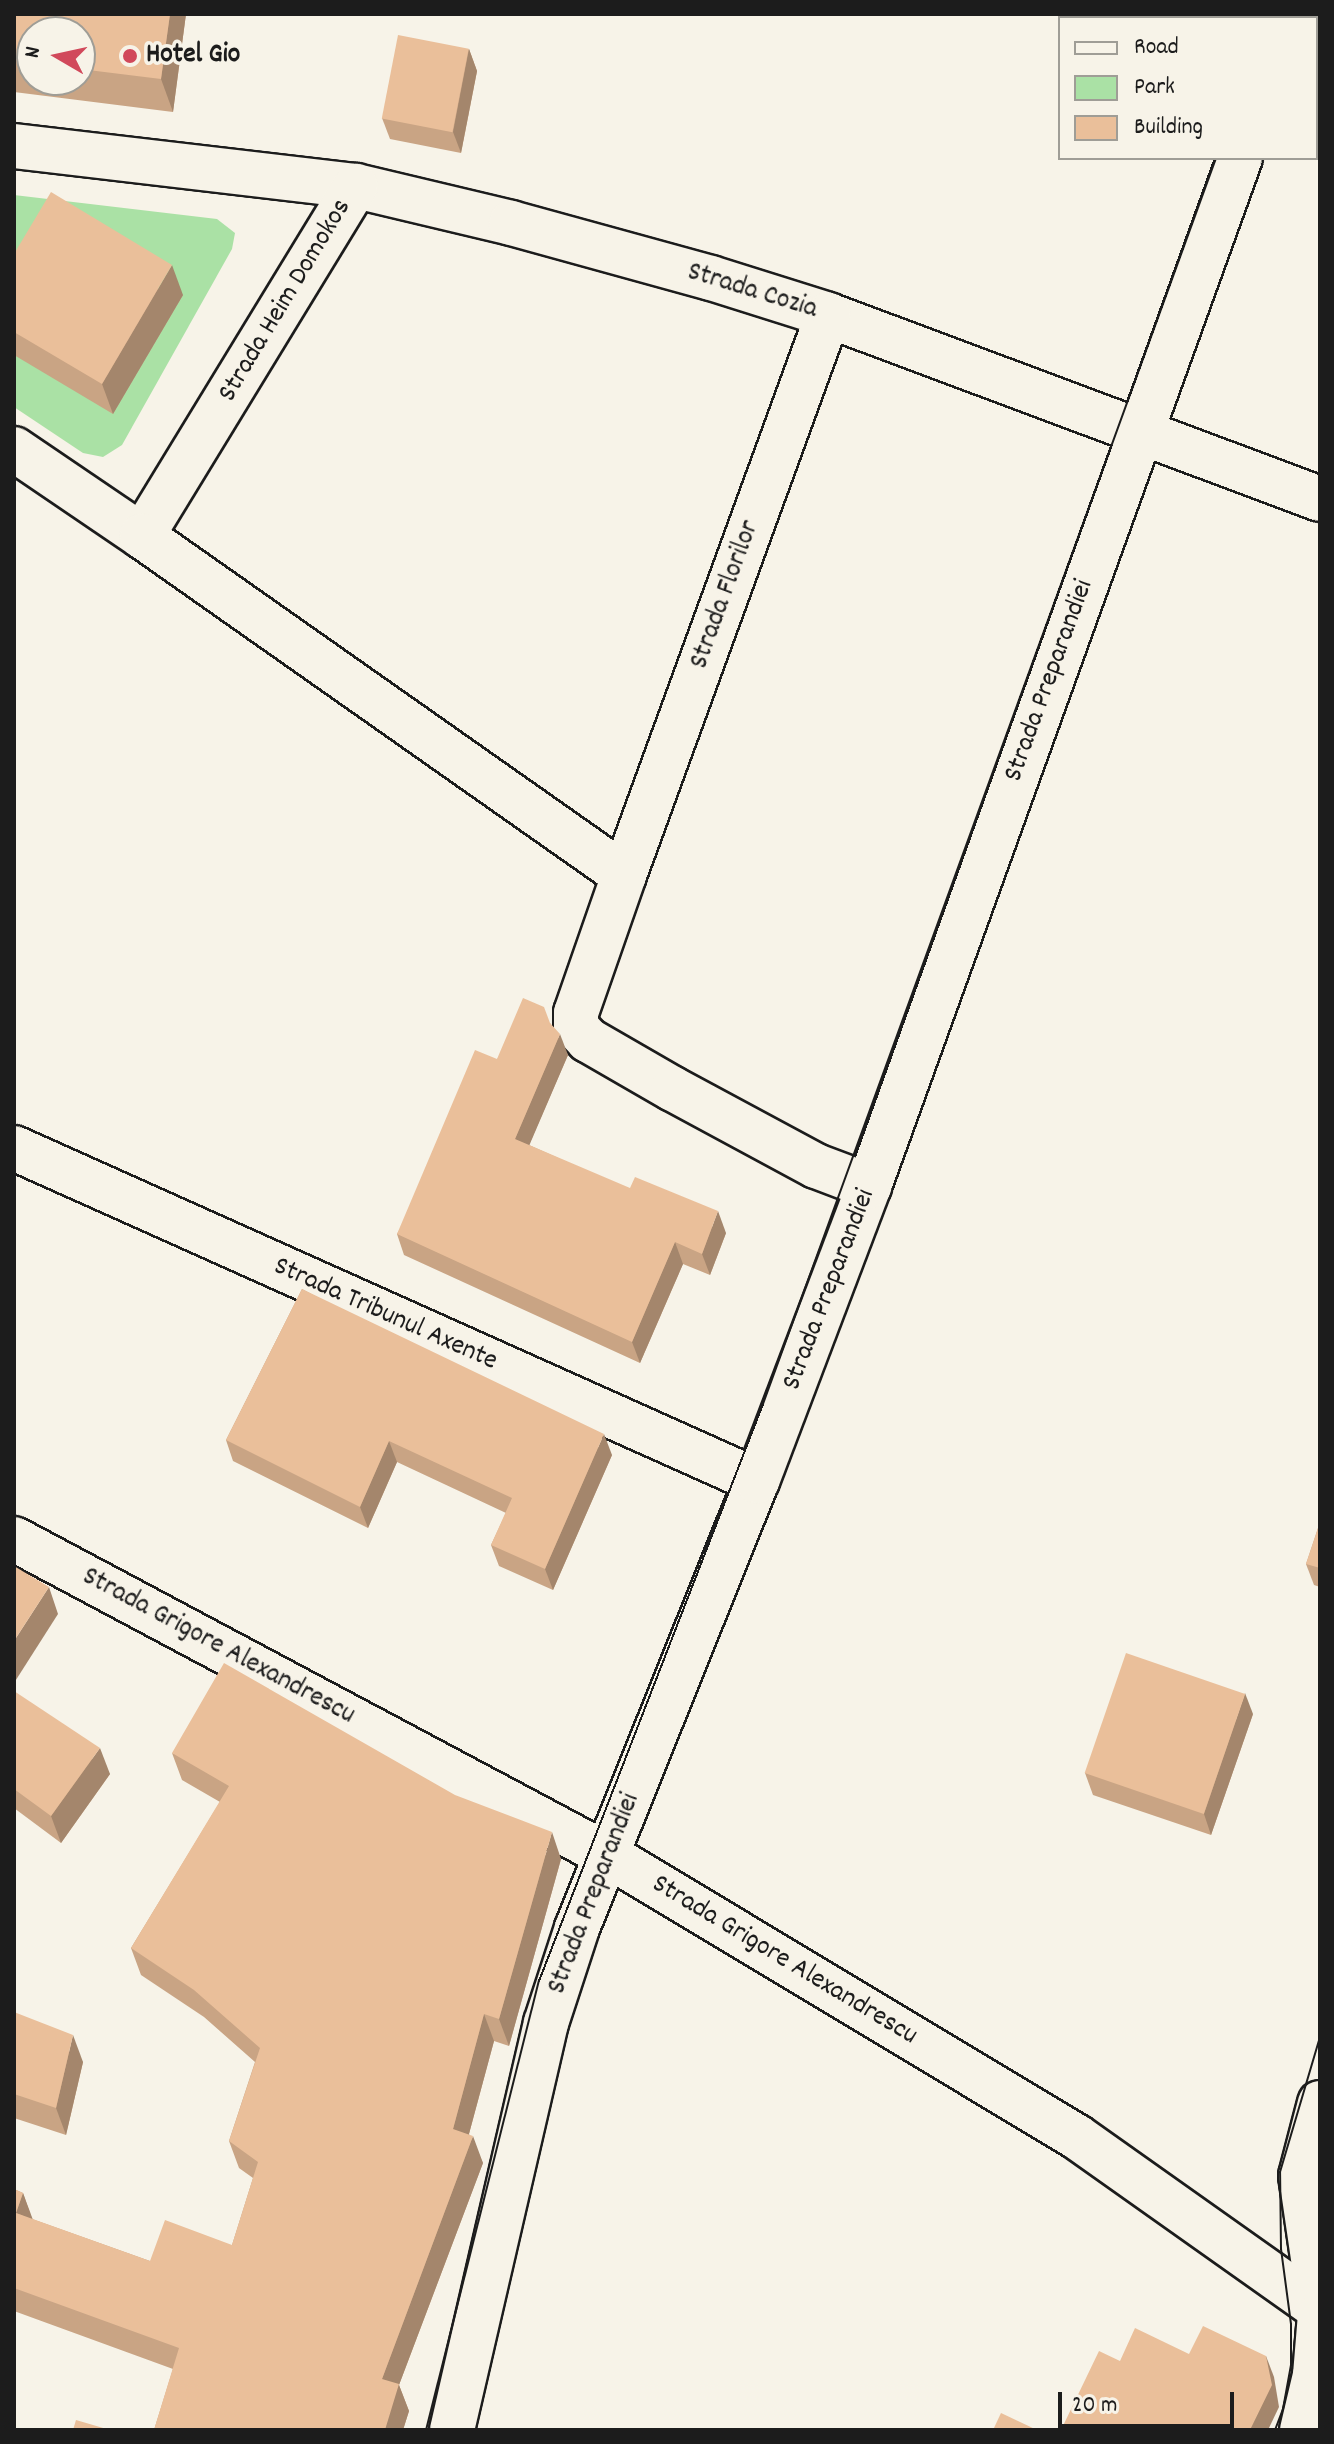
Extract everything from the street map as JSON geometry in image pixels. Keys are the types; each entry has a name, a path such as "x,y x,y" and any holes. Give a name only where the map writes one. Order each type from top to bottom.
{"street":[{"name":"Strada Heim Domokos","path":"14,146 356,186 142,536"},
{"name":"Strada Preparandiei","path":"452,2430 546,2023 577,1928 609,1856 757,1481 869,1186 1138,432 1239,160"},
{"name":"Strada Cozia","path":"356,186 526,227 828,315 1320,499"},
{"name":"Strada Florilor","path":"828,315 624,875 576,1013 576,1027 588,1040 673,1089 816,1166 869,1186"},
{"path":"14,449 624,875"},
{"name":"Strada Tribunul Axente","path":"14,1148 757,1481"},
{"name":"Strada Grigore Alexandrescu","path":"14,1539 609,1856 1077,2137 1320,2310"},
{"path":"1302,2430 1315,2375 1320,2310 1301,2176 1320,2103"}],"green space":[{"path":"14,195 217,219 235,233 232,249 122,445 103,457 83,453 14,407"}],"building":[{"path":"14,14 170,14 161,79 96,71 96,16 16,16 14,60"},
{"path":"398,35 469,49 452,132 382,118"},
{"path":"51,192 172,265 102,384 14,332 14,254"},
{"path":"523,998 544,1007 550,1023 560,1034 515,1139 630,1188 635,1177 718,1211 702,1254 675,1242 632,1342 397,1234 475,1050 497,1059"},
{"path":"302,1289 604,1434 545,1569 491,1545 512,1498 389,1441 360,1507 226,1440"},
{"path":"1320,1522 1320,1568 1306,1564"},
{"path":"14,1566 49,1587 14,1641"},
{"path":"1126,1653 1245,1694 1204,1814 1085,1773"},
{"path":"224,1663 455,1795 552,1832 499,2019 484,2014 453,2129 473,2136 382,2379 399,2384 385,2430 154,2430 179,2348 14,2288 14,2189 23,2193 16,2213 150,2261 165,2220 232,2245 258,2162 229,2141 260,2048 194,1990 131,1948 229,1786 172,1753"},
{"path":"14,1691 100,1748 51,1816 14,1789"},
{"path":"14,2012 73,2035 56,2108 14,2094"},
{"path":"1203,2326 1266,2356 1272,2385 1250,2430 1061,2430 1099,2351 1120,2361 1135,2328 1189,2354"},
{"path":"1001,2413 1037,2430 993,2430"},
{"path":"76,2420 110,2430 73,2430"}],"tram line":[{"path":"426,2430 539,1981 763,1404 1215,160"},
{"path":"1275,2430 1283,2409 1291,2365 1291,2324 1281,2249 1280,2172 1320,2037"}],"place":[{"name":"Hotel Gio","path":"130,56"}]}
